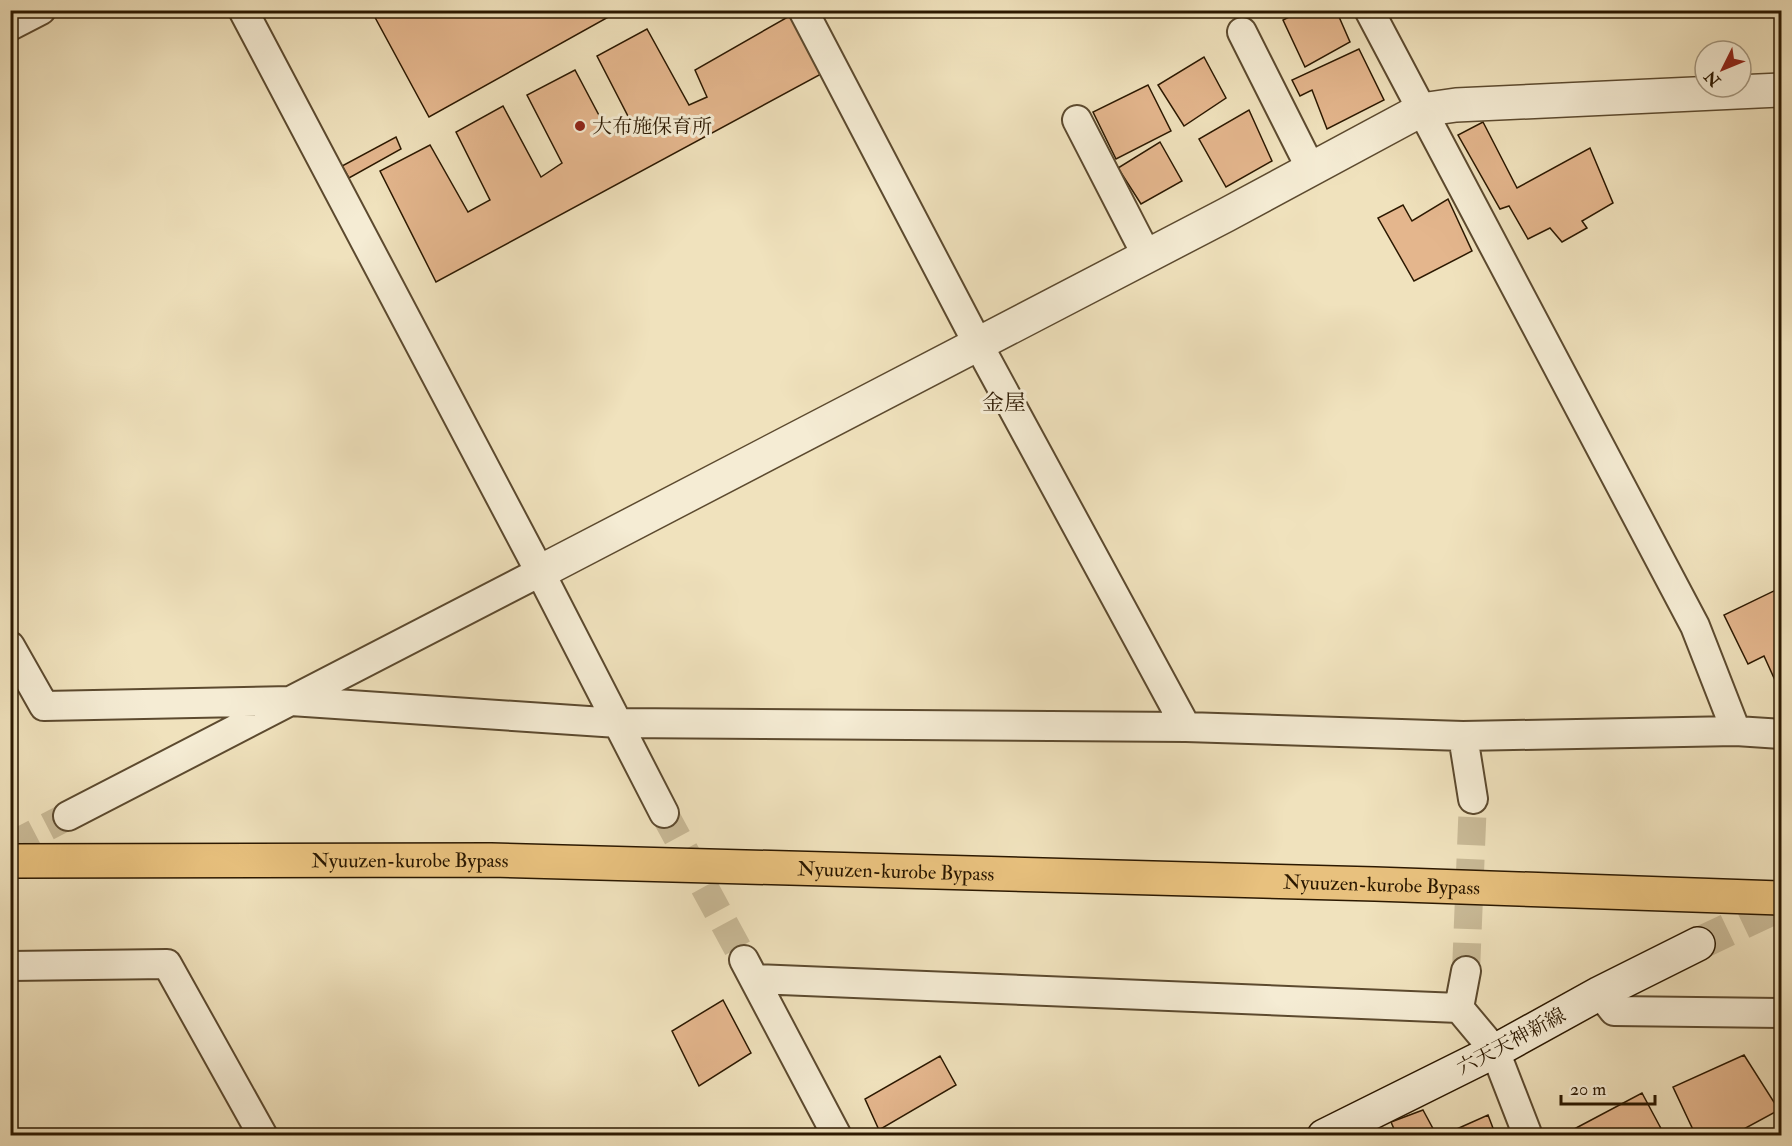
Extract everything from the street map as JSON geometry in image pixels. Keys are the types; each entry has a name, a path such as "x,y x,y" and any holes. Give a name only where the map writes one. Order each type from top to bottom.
{"highway":[{"name":"Nyuuzen-kurobe Bypass","path":"10,861 491,860 1363,883 1782,898"}],"street":[{"path":"10,26 41,10"},
{"path":"243,10 540,572 664,813"},
{"path":"803,10 978,344 1186,727"},
{"path":"1368,10 1695,626 1736,731"},
{"path":"1242,32 1311,169"},
{"path":"68,816 1147,256 1421,110 1456,105 1782,90"},
{"path":"1077,120 1147,256"},
{"path":"10,646 44,706 291,701 618,723 1186,727 1463,736 1736,731 1782,734"},
{"path":"1463,736 1473,799"},
{"name":"六天天神新線","path":"1324,1136 1495,1051 1600,993 1698,944"},
{"path":"10,966 167,964 263,1136"},
{"path":"837,1136 749,970 1459,1008 1495,1051 1528,1136"},
{"path":"1459,1008 1466,971"},
{"path":"1600,993 1614,1011 1782,1013"}],"building":[{"path":"371,10 621,10 429,117"},
{"path":"1303,10 1336,10 1350,42 1305,67 1283,20"},
{"path":"793,14 823,73 436,282 380,171 430,145 468,212 490,200 456,132 503,106 541,177 562,163 527,95 575,70 610,136 632,124 597,56 647,29 689,105 707,97 695,70"},
{"path":"1359,49 1384,100 1327,129 1312,90 1300,96 1292,80"},
{"path":"1204,57 1226,98 1184,126 1158,85"},
{"path":"1148,85 1171,131 1116,159 1093,112"},
{"path":"1249,110 1272,161 1226,187 1199,139"},
{"path":"1483,122 1517,188 1590,148 1613,203 1582,221 1587,228 1562,242 1550,228 1528,239 1509,206 1500,209 1458,135"},
{"path":"396,137 401,149 349,178 342,166"},
{"path":"1160,142 1182,181 1141,204 1118,168"},
{"path":"1448,199 1472,251 1414,281 1378,218 1403,205 1412,221"},
{"path":"1782,587 1782,688 1779,689 1764,656 1748,664 1724,615"},
{"path":"723,1000 751,1053 699,1086 672,1031"},
{"path":"1744,1055 1779,1110 1731,1136 1696,1136 1673,1087"},
{"path":"940,1056 956,1085 879,1130 865,1099"},
{"path":"1642,1093 1665,1136 1561,1136"},
{"path":"1423,1110 1437,1136 1397,1136 1391,1122"},
{"path":"1488,1115 1496,1136 1441,1136"}],"tunnel":[{"path":"1466,971 1473,799"},
{"path":"664,813 744,960"},
{"path":"10,846 68,816"},
{"path":"1698,944 1782,904"}],"place":[{"name":"大布施保育所","path":"580,126"}],"district":[{"name":"金屋","path":"1004,402"}]}
